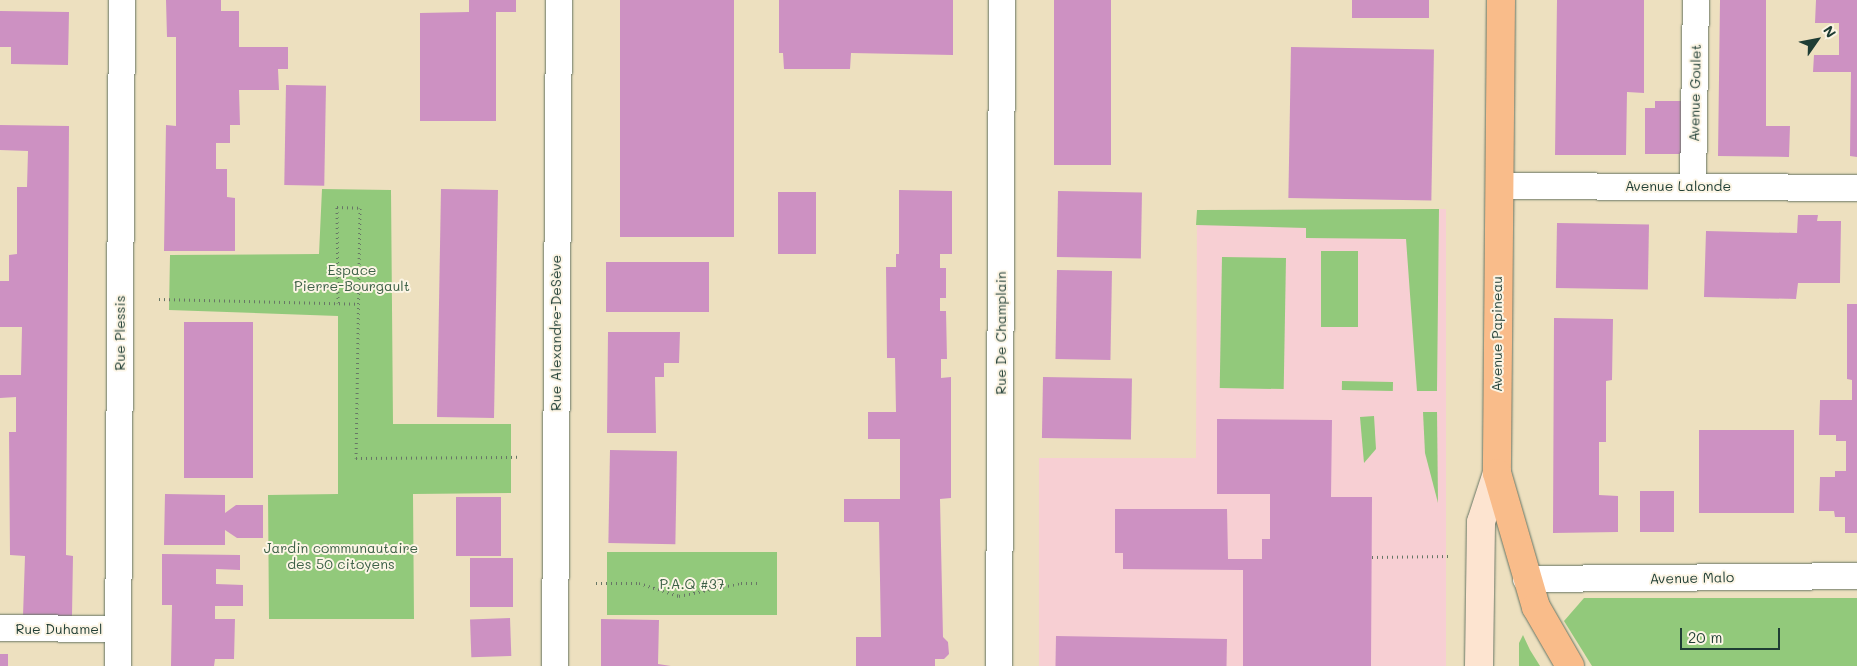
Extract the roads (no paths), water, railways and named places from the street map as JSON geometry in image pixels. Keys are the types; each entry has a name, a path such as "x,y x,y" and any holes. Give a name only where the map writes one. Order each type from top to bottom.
{"main road":[{"name":"Avenue Papineau","path":"1479,666 1481,522 1497,473 1501,0"},
{"path":"1497,473 1526,579 1540,618 1570,666"}],"street":[{"name":"Rue Plessis","path":"118,666 122,0"},
{"name":"Rue Alexandre-DeSève","path":"555,666 559,0"},
{"name":"Rue De Champlain","path":"999,666 1002,0"},
{"name":"Avenue Goulet","path":"1693,186 1696,0"},
{"name":"Avenue Lalonde","path":"1499,186 1857,188"},
{"name":"Avenue Malo","path":"1526,579 1857,576"},
{"name":"Rue Duhamel","path":"0,628 118,629"}],"park label":[{"name":"Espace Pierre-Bourgault","path":"352,278"},
{"name":"Jardin communautaire des 50 citoyens","path":"341,556"},
{"name":"P.A.Q #37","path":"692,584"}]}
